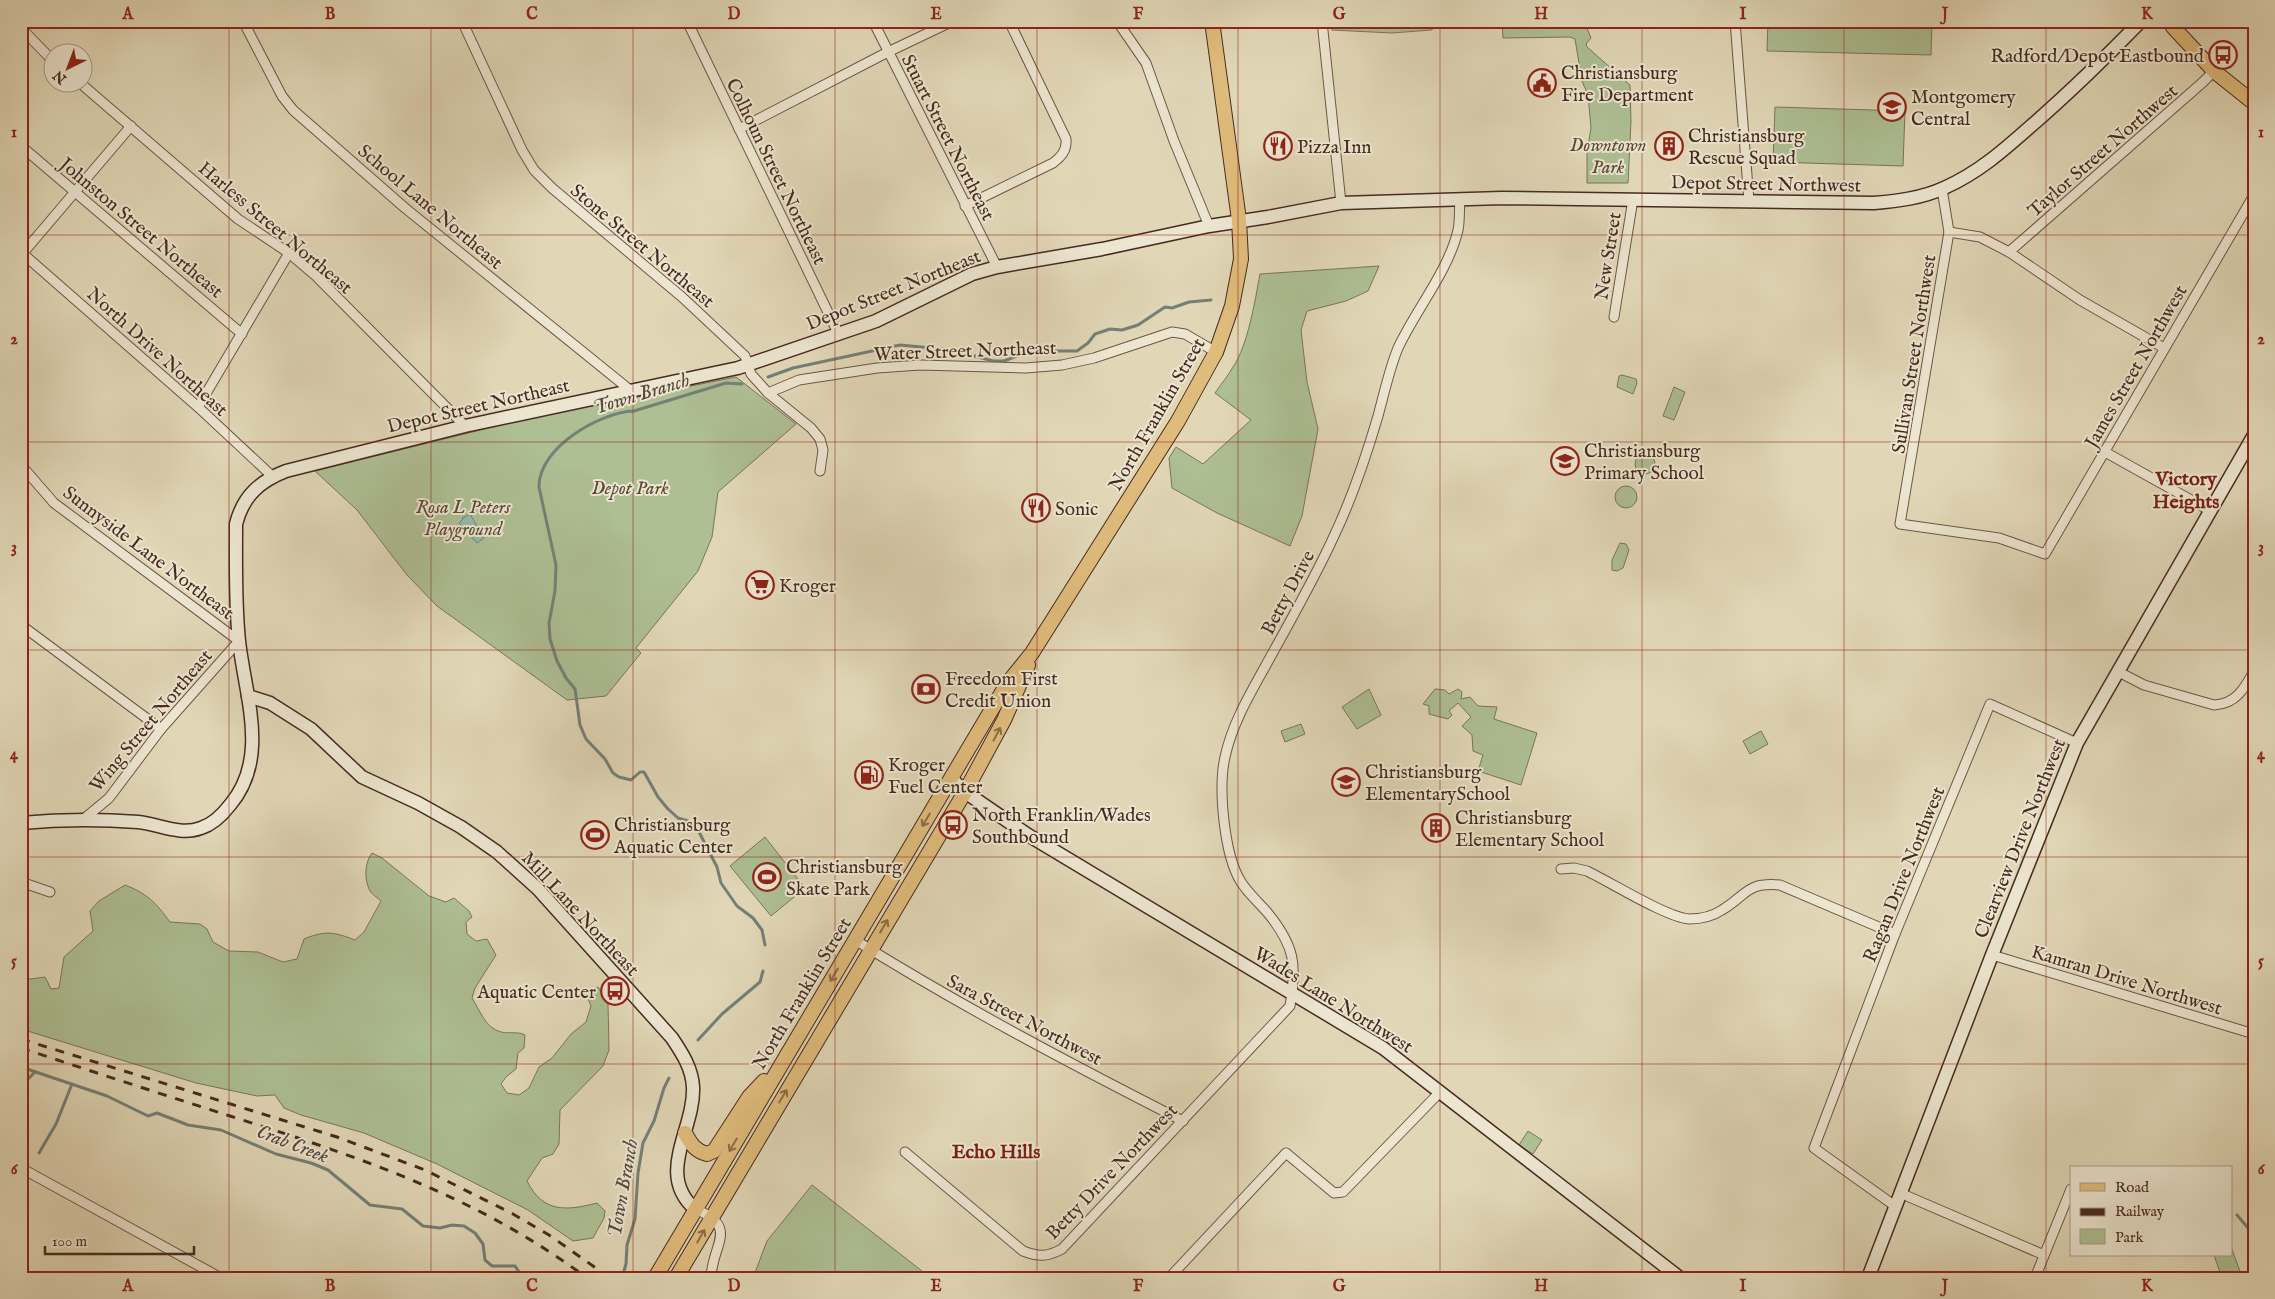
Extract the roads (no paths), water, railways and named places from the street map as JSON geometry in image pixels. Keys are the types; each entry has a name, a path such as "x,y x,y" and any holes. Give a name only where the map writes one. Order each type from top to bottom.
{"main road":[{"name":"North Franklin Street","path":"658,1273 1007,684 1032,654 1178,421 1216,352 1232,306 1239,275 1239,220 1212,21"},
{"path":"2170,21 2193,50 2214,71 2254,103"},
{"name":"North Franklin Street","path":"676,1278 965,792 1004,720 1032,654"},
{"path":"685,1133 693,1147 700,1152 707,1154 714,1151 749,1096 780,1065"}],"street":[{"name":"School Lane Northeast","path":"243,21 282,96 293,110 405,208 630,390"},
{"name":"Stone Street Northeast","path":"462,21 522,150 534,170 552,188 682,297 745,356 750,374 768,393 811,428 820,439 823,450 820,471"},
{"name":"Colhoun Street Northeast","path":"687,21 839,335"},
{"name":"Stuart Street Northeast","path":"873,21 997,267"},
{"path":"739,129 888,52 953,21"},
{"path":"965,206 1053,163 1067,147 1066,139 1009,21"},
{"path":"1117,21 1146,63 1174,140 1209,226"},
{"path":"1322,21 1341,203"},
{"path":"1735,21 1749,201"},
{"name":"Depot Street Northwest","path":"1239,220 1268,218 1341,203 1633,199 1874,203 1899,200 1942,189 1964,178 1998,155 2079,84 2141,21"},
{"path":"21,28 42,50"},
{"name":"Taylor Street Northwest","path":"2009,252 2202,84 2214,71"},
{"name":"Harless Street Northeast","path":"92,92 238,218 289,253 316,276 464,426"},
{"path":"22,252 131,126"},
{"name":"Johnston Street Northeast","path":"21,146 242,334"},
{"name":"Sullivan Street Northwest","path":"1942,189 1950,232 1900,524 1999,538 2045,554"},
{"name":"James Street Northwest","path":"2045,554 2254,196"},
{"name":"New Street","path":"1614,317 1633,199"},
{"name":"Betty Drive","path":"1292,995 1295,978 1294,962 1289,948 1270,916 1242,882 1234,866 1226,832 1223,806 1222,781 1225,757 1232,733 1244,705 1305,594 1344,514 1377,418 1398,349 1452,250 1458,229 1460,200"},
{"name":"Depot Street Northeast","path":"21,823 85,818 141,822 179,831 202,828 219,818 245,784 252,762 253,736 239,641 236,524 244,503 250,494 272,476 464,426 748,365 839,335 905,308 972,274 997,267 1102,249 1239,220"},
{"path":"1950,232 1980,237 2009,252 2080,300 2164,348"},
{"name":"North Drive Northeast","path":"22,252 198,407 272,476"},
{"path":"198,407 289,253"},
{"name":"Water Street Northeast","path":"768,393 799,380 877,368 920,365 1026,368 1062,365 1094,358 1172,332 1185,334 1216,352"},
{"name":"Clearview Drive Northwest","path":"1868,1278 1992,955 2078,743 2117,671 2254,434"},
{"path":"2105,452 2209,510"},
{"name":"Sunnyside Lane Northeast","path":"21,465 54,503 239,641"},
{"path":"21,625 161,728"},
{"name":"Wing Street Northeast","path":"85,818 109,798 147,750 161,728 239,641"},
{"path":"2117,671 2144,685 2214,705 2221,705 2241,693 2254,671"},
{"name":"Mill Lane Northeast","path":"248,696 270,703 311,729 362,777 418,803 460,827 497,852 538,889 672,1038 685,1058 693,1084 693,1098 676,1171 687,1202 695,1209"},
{"name":"Ragan Drive Northwest","path":"1895,1206 1814,1148 1895,934 1990,704 2078,743"},
{"name":"Wades Lane Northwest","path":"951,778 965,792 1028,835 1383,1048 1680,1278"},
{"path":"1561,869 1574,868 1587,871 1671,914 1688,919 1706,918 1722,910 1750,888 1763,883 1780,885 1895,934"},
{"path":"21,882 50,892"},
{"name":"Sara Street Northwest","path":"855,940 936,990 1047,1051 1183,1121"},
{"name":"Kamran Drive Northwest","path":"1992,955 2254,1034"},
{"name":"Betty Drive Northwest","path":"905,1152 1023,1251 1038,1256 1049,1256 1062,1249 1280,1019 1290,1006 1292,995"},
{"path":"1169,1278 1286,1153 1334,1193 1343,1192 1440,1092"},
{"path":"21,1168 221,1278"},
{"path":"2035,1278 2070,1191"},
{"path":"1900,1193 2044,1256"},
{"path":"695,1209 712,1216 719,1224 721,1231 711,1278"}],"water":[{"path":"470,514 484,538 477,543 459,523 462,518"}],"waterway":[{"name":"Town Branch","path":"768,377 793,368 900,345 953,350 993,361 1004,361 1030,351 1077,351 1088,343 1095,334 1110,329 1122,330 1138,325 1165,307 1172,308 1189,302 1211,300"},
{"name":"Town Branch","path":"742,384 726,383 634,411 620,413 589,425 560,446 549,459 541,473 539,487 556,565 555,591 549,623 550,639 557,661 566,678 575,689 580,725 586,739 605,759 613,773 619,777 631,780 640,772 644,772 658,797 668,809 678,818 688,821 699,832 717,867 721,883 737,906 753,918 762,930 765,945"},
{"name":"Town Branch","path":"698,1040 722,1014 760,982 763,971"},
{"name":"Crab Creek","path":"21,1067 107,1096 148,1116 157,1113 188,1125 221,1130 276,1154 311,1163 328,1170 370,1205 402,1209 423,1226 440,1228 452,1225 464,1226 475,1233 483,1244 485,1260 492,1266 515,1266 523,1278"},
{"path":"21,1086 35,1072"},
{"name":"Town Branch","path":"622,1278 626,1264 627,1245 635,1219 638,1173 643,1143 654,1121 669,1078"},
{"path":"39,1153 56,1124 72,1084"},
{"path":"2237,1215 2254,1235"}],"railway":[{"path":"21,1039 337,1137 425,1170 513,1214 549,1235 610,1278"},
{"path":"21,1048 278,1131 416,1182 503,1224 545,1249 587,1278"}],"place":[{"name":"Radford/Depot Eastbound","path":"2223,55"},
{"name":"Christiansburg Fire Department","path":"1542,83"},
{"name":"Montgomery Central","path":"1892,107"},
{"name":"Pizza Inn","path":"1278,146"},
{"name":"Christiansburg Rescue Squad","path":"1669,146"},
{"name":"Christiansburg Primary School","path":"1565,461"},
{"name":"Sonic","path":"1036,508"},
{"name":"Kroger","path":"760,585"},
{"name":"Freedom First Credit Union","path":"926,689"},
{"name":"Kroger Fuel Center","path":"869,775"},
{"name":"Christiansburg ElementarySchool","path":"1346,782"},
{"name":"North Franklin/Wades Southbound","path":"953,825"},
{"name":"Christiansburg Elementary School","path":"1436,828"},
{"name":"Christiansburg Aquatic Center","path":"595,835"},
{"name":"Christiansburg Skate Park","path":"767,877"},
{"name":"Aquatic Center","path":"615,991"}],"district":[{"name":"Victory Heights","path":"2186,490"},
{"name":"Echo Hills","path":"996,1151"}],"park label":[{"name":"Downtown Park","path":"1608,155"},
{"name":"Depot Park","path":"630,487"},
{"name":"Rosa L Peters Playground","path":"463,517"}]}
